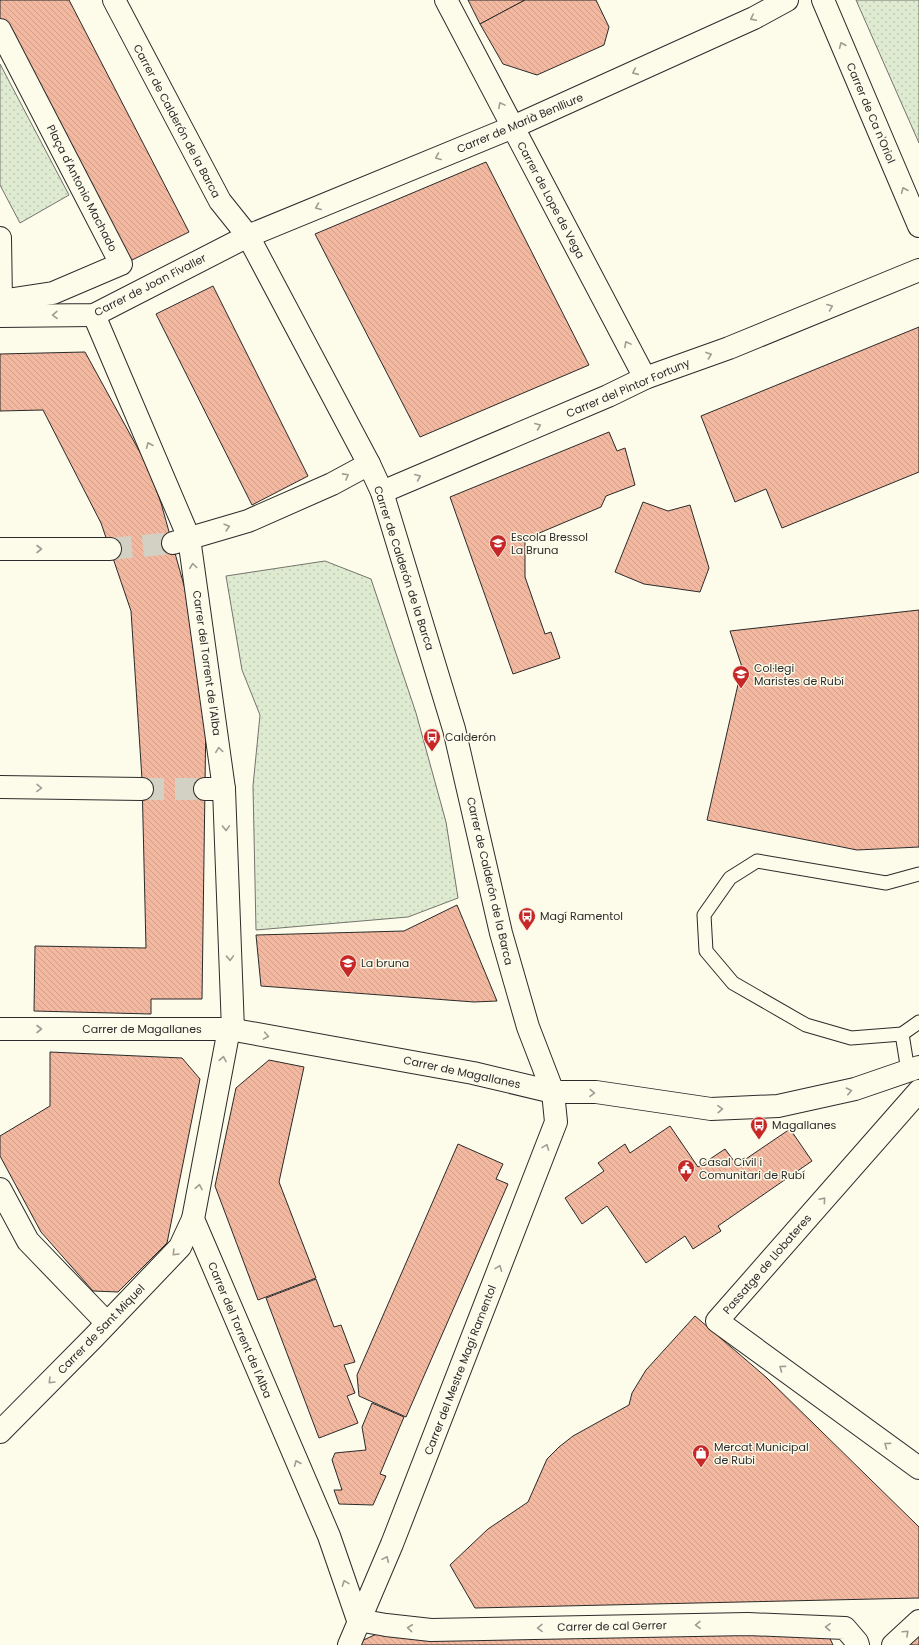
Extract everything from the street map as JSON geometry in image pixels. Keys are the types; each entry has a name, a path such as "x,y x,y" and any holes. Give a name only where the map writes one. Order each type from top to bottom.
{"street":[{"name":"Carrer de Calderón de la Barca","path":"114,0 220,202 248,236 369,464 382,492 454,729 504,946 528,1027 552,1092"},
{"name":"Carrer de Lope de Vega","path":"446,0 645,378"},
{"name":"Carrer de Marià Benlliure","path":"248,236 513,127 754,18 787,0"},
{"name":"Carrer de Ca n'Oriol","path":"823,0 919,226"},
{"name":"Plaça d'Antonio Machado","path":"0,30 121,264 53,293 1,301 0,238"},
{"name":"Carrer de Joan Fivaller","path":"0,316 94,315 248,236"},
{"name":"Carrer del Pintor Fortuny","path":"382,492 614,393 645,378 729,348 919,270"},
{"name":"Carrer del Torrent de l'Alba","path":"94,315 181,541 215,789 231,1030 193,1218 329,1536 358,1620"},
{"path":"181,541 248,521 332,484 369,464"},
{"path":"0,549 110,549"},
{"path":"0,787 142,789"},
{"name":"Carrer de Magallanes","path":"0,1029 231,1030 473,1073 552,1092 596,1092 711,1109 778,1106 855,1089 914,1069"},
{"name":"Passatge de Llobateres","path":"919,1091 717,1321 919,1468"},
{"name":"Carrer del Mestre Magí Ramentol","path":"349,1645 358,1620 392,1544 556,1122 552,1092"},
{"path":"0,1189 28,1241 107,1323"},
{"name":"Carrer de Sant Miquel","path":"0,1432 180,1247 193,1218"},
{"name":"Carrer de cal Gerrer","path":"358,1620 431,1630 748,1624 845,1628 858,1645"},
{"path":"893,1645 919,1621"}],"lane":[{"path":"919,874 886,883 757,861 730,878 704,915 706,951 733,983 806,1025 851,1038 902,1034 919,1022"},
{"path":"902,1034 914,1069"}],"green space":[{"path":"856,0 919,0 919,143"},
{"path":"0,64 69,195 20,223 0,185"},
{"path":"325,561 371,579 416,713 446,822 458,898 408,917 256,930 253,786 260,715 242,670 226,576"}],"building":[{"path":"0,0 69,0 189,232 128,262 0,18"},
{"path":"468,0 525,0 480,24"},
{"path":"525,0 596,0 609,27 604,45 537,75 503,64 480,24"},
{"path":"486,162 589,365 420,437 315,234"},
{"path":"213,286 308,476 252,505 156,314"},
{"path":"919,327 919,472 782,528 766,489 735,502 701,416"},
{"path":"85,352 148,467 161,503 185,589 206,715 202,999 151,999 151,1014 34,1011 35,946 146,948 142,779 131,611 101,523 43,410 0,411 0,354"},
{"name":"Escola Bressol La Bruna","path":"609,432 617,451 625,448 635,485 606,496 601,507 525,539 525,577 545,634 551,632 560,658 513,674 450,497"},
{"path":"643,502 668,511 690,505 709,568 700,592 644,584 615,572"},
{"path":"919,610 919,847 857,850 707,820 742,667 730,631"},
{"path":"457,905 497,1001 474,1002 261,986 256,935 404,931"},
{"path":"50,1052 182,1058 200,1079 167,1243 118,1292 93,1291 41,1232 0,1156 0,1136 50,1106"},
{"path":"269,1060 304,1067 279,1182 316,1278 258,1300 215,1186 236,1088"},
{"path":"670,1126 698,1167 725,1149 737,1165 790,1129 812,1161 718,1226 721,1231 693,1249 685,1236 646,1263 607,1206 582,1224 565,1198 604,1171 598,1163 625,1144 630,1153"},
{"path":"458,1144 503,1164 496,1179 508,1184 406,1417 359,1396 357,1375"},
{"path":"316,1279 334,1327 341,1325 355,1362 344,1365 355,1393 347,1396 358,1423 319,1438 266,1298"},
{"name":"Mercat Municipal de Rubi","path":"695,1316 767,1378 919,1527 919,1598 475,1608 450,1565 488,1529 528,1502 547,1459 559,1447 573,1436 629,1405 632,1393 646,1370"},
{"path":"372,1403 404,1417 380,1474 386,1476 373,1505 339,1504 334,1490 342,1490 332,1460 335,1453 366,1450 362,1427"},
{"path":"381,1632 827,1632 833,1645 356,1645 357,1643"},
{"path":"919,1635 919,1645 908,1645"}],"tunnel":[{"path":"110,549 173,543"},
{"path":"142,789 205,789"}],"place":[{"name":"Escola Bressol La Bruna","path":"498,558"},
{"name":"Col·legi Maristes de Rubí","path":"741,689"},
{"name":"Calderón","path":"432,752"},
{"name":"Magí Ramentol","path":"527,931"},
{"name":"La bruna","path":"348,978"},
{"name":"Magallanes","path":"759,1140"},
{"name":"Casal Cívil i Comunitari de Rubí","path":"686,1183"},
{"name":"Mercat Municipal de Rubi","path":"701,1468"}]}
